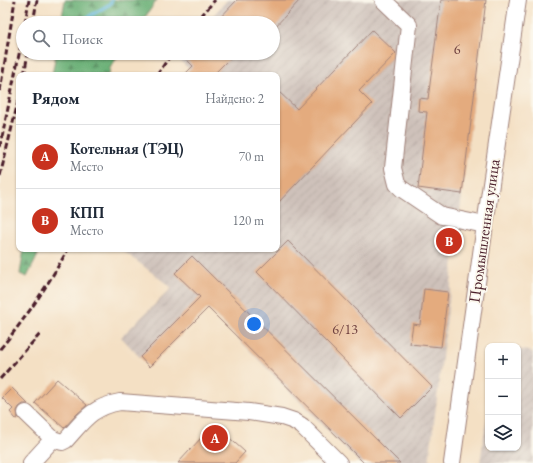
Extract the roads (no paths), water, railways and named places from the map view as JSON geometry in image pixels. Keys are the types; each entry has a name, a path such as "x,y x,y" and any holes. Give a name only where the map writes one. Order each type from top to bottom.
{"street":[{"path":"383,0 409,25 393,168 398,184 402,189 442,216 485,225"},
{"name":"Промышленная улица","path":"452,463 518,0"},
{"path":"26,413 53,439 62,442 66,440 92,412 100,407 120,402 268,414 294,421 311,434 339,463"},
{"path":"31,463 53,439"}],"waterway":[{"path":"90,16 110,4 112,0"}],"railway":[{"path":"0,91 15,0"},
{"path":"26,16 29,0"},
{"path":"34,16 37,0"},
{"path":"201,16 215,0"},
{"path":"0,147 18,60"},
{"path":"25,72 27,60"},
{"path":"159,72 167,60"},
{"path":"0,176 16,110"},
{"path":"0,349 36,301 66,252"},
{"path":"0,379 40,334"}],"place":[{"name":"КПП","path":"449,241"},
{"name":"Котельная (ТЭЦ)","path":"215,438"}]}
